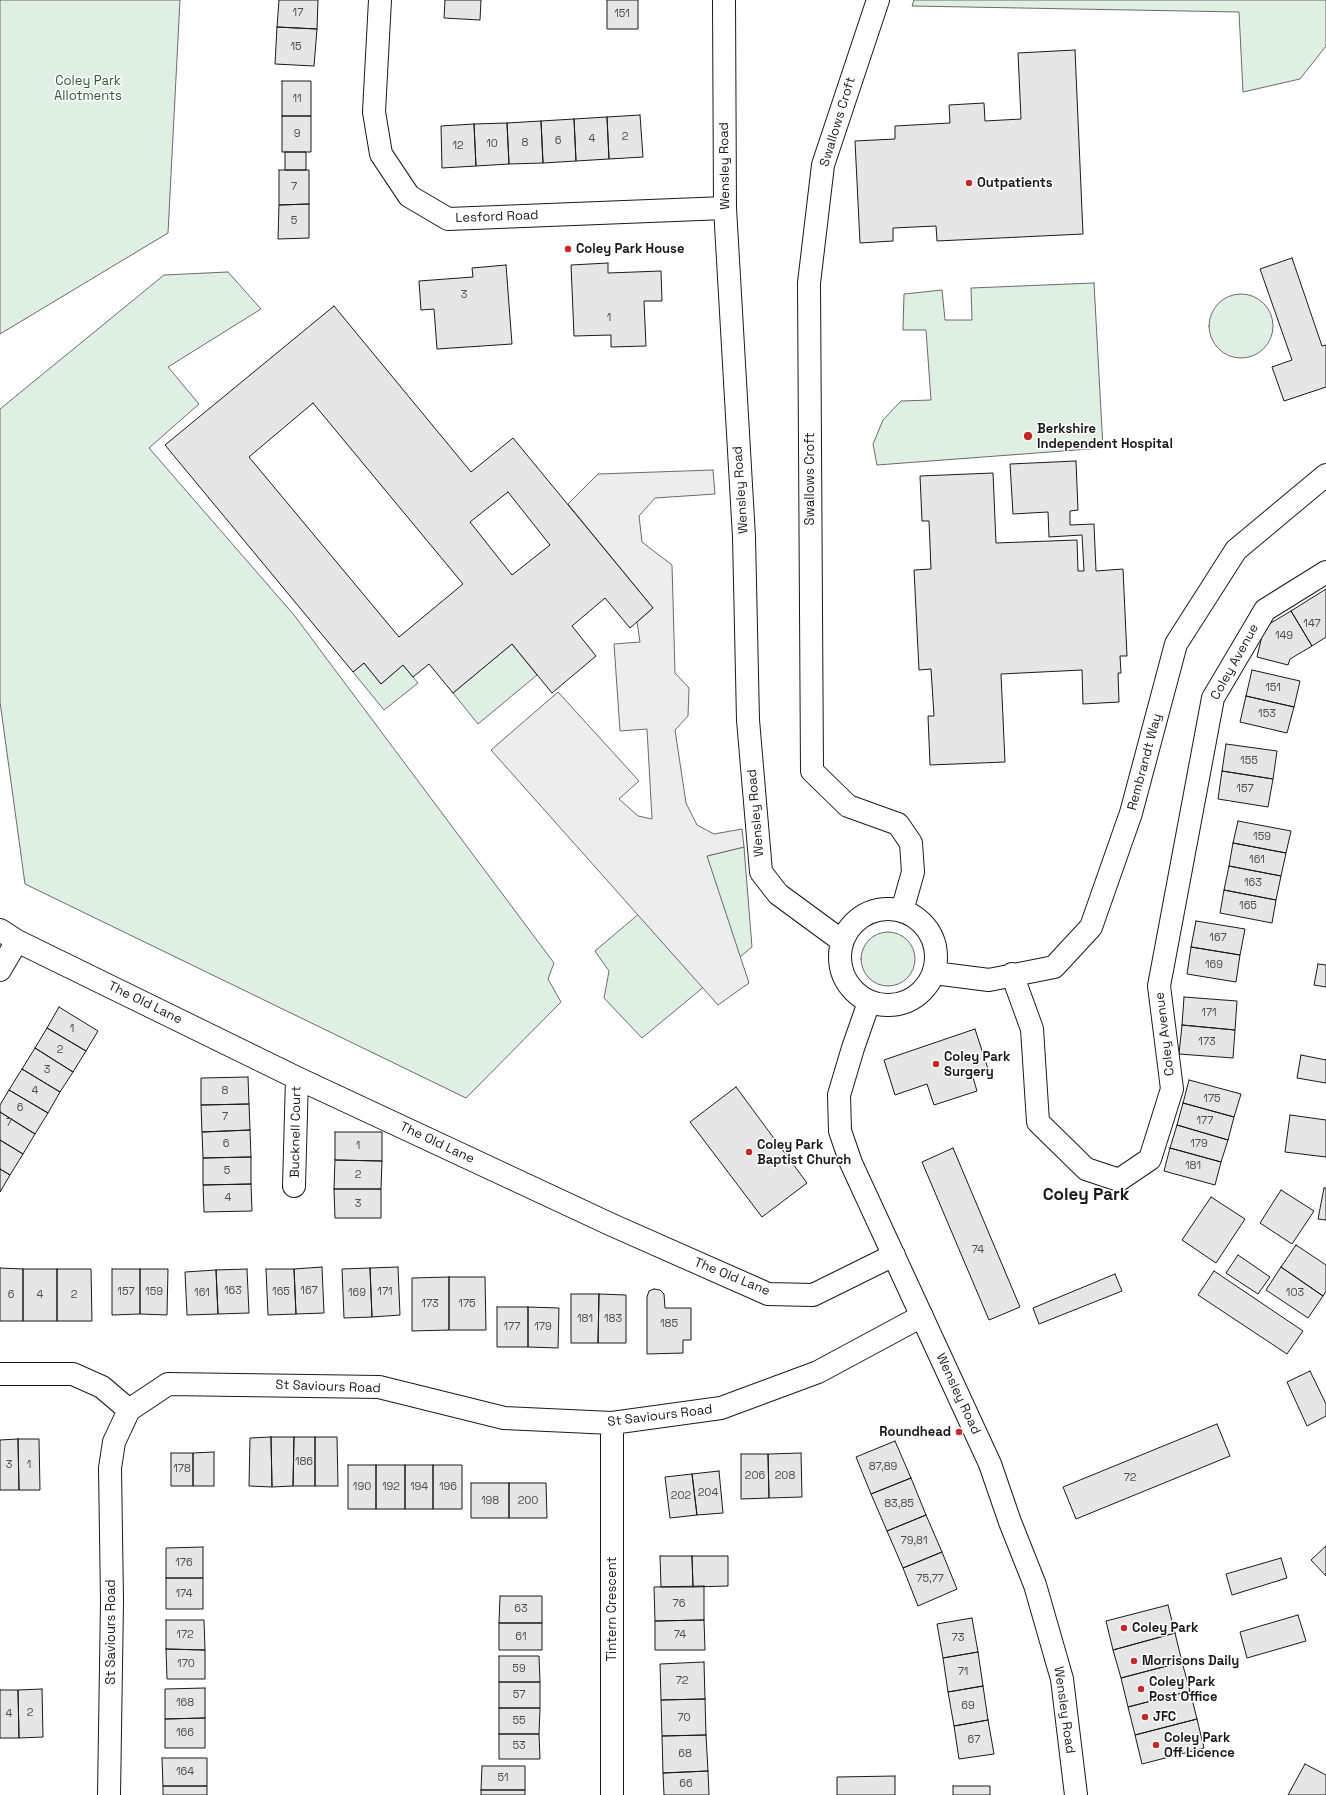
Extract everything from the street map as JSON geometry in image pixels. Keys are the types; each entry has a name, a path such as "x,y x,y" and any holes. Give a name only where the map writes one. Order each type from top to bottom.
{"street":[{"name":"Lesford Road","path":"380,0 374,112 381,154 409,196 448,219 725,208"},
{"name":"Wensley Road","path":"724,0 725,208 744,537 748,720 761,872 778,894 842,941"},
{"name":"Swallows Croft","path":"878,0 823,165 809,283 812,771 848,806 898,824 911,843 912,872 902,911"},
{"name":"Rembrandt Way","path":"934,973 989,980 1012,974 1054,967 1091,927 1131,813 1176,644 1236,550 1326,475"},
{"name":"Coley Avenue","path":"1012,974 1032,1029 1038,1122 1086,1170 1119,1180 1150,1159 1172,1089 1159,986 1213,698 1265,610 1326,572"},
{"path":"888,909 902,911 916,918 927,928 934,942 937,958 934,973 929,983 913,999 891,1006 869,1002 857,994 847,983 841,970 840,955 842,941 850,928 866,914 873,911 888,909"},
{"name":"The Old Lane","path":"0,970 8,936 297,1078 612,1224 768,1294 813,1295 894,1255"},
{"name":"Wensley Road","path":"869,1002 839,1095 840,1131 851,1163 990,1464 1010,1522 1035,1585 1062,1679 1076,1795"},
{"name":"Bucknell Court","path":"294,1186 297,1078"},
{"name":"St Saviours Road","path":"109,1795 112,1601 110,1468 114,1442 129,1410 168,1384 379,1387 504,1418 612,1423 721,1408 818,1372 922,1316"},
{"path":"0,1374 73,1374 102,1387 129,1410"},
{"name":"Tintern Crescent","path":"612,1423 612,1795"}],"green space":[{"name":"Coley Park Allotments","path":"0,0 180,0 168,233 0,334"},
{"path":"914,0 1326,0 1326,46 1300,79 1243,92 1239,12 912,6"},
{"path":"228,272 261,309 168,367 199,404 149,448 294,615 554,963 548,979 561,1002 466,1098 25,884 0,702 0,409 164,275"},
{"path":"1094,283 1103,448 877,465 873,444 883,420 901,401 931,400 926,330 903,330 904,294 942,290 945,320 972,320 971,288"},
{"path":"1235,294 1247,294 1264,303 1271,314 1273,326 1271,338 1264,349 1247,358 1235,358 1223,353 1214,344 1209,332 1209,320 1214,308 1223,299"},
{"path":"512,644 537,675 478,724 453,693"},
{"path":"364,663 381,684 403,665 418,683 384,710 353,672"},
{"path":"744,847 752,947 642,1038 604,998 609,971 595,951 707,856"},
{"path":"883,932 893,932 903,936 911,944 915,954 915,964 911,974 903,982 893,986 883,986 873,982 865,974 861,964 861,954 865,944 873,936"}],"shaded area":[{"path":"713,470 715,494 655,498 639,516 642,542 672,565 675,673 689,688 688,716 675,730 686,803 697,825 714,834 742,829 744,847 707,856 749,983 718,1005 491,750 558,692 639,781 619,799 638,816 652,819 647,729 620,731 614,644 640,642 637,622 653,608 568,504 598,474"}],"building":[{"path":"279,0 318,0 317,29 277,27"},
{"path":"445,0 481,0 480,20 444,18"},
{"path":"607,0 638,0 638,29 607,29"},
{"path":"277,27 317,29 314,66 275,64"},
{"name":"Outpatients","path":"1075,50 1083,234 937,241 936,226 893,228 893,241 860,243 855,141 895,139 895,126 950,123 949,105 984,103 985,121 1021,119 1018,53"},
{"path":"282,81 311,81 311,116 282,116"},
{"path":"640,115 643,157 609,159 607,117"},
{"path":"282,116 311,116 311,152 282,152"},
{"path":"607,117 609,159 576,161 574,119"},
{"path":"574,119 576,161 543,163 541,121"},
{"path":"541,121 543,163 509,164 507,123"},
{"path":"507,123 509,164 476,166 474,124"},
{"path":"474,124 476,166 442,168 441,126"},
{"path":"285,152 306,152 306,170 285,170"},
{"path":"279,170 309,170 309,204 279,205"},
{"path":"309,204 309,238 278,239 279,205"},
{"path":"1292,258 1322,346 1326,345 1326,387 1284,401 1272,367 1292,360 1260,269"},
{"path":"608,263 608,273 661,271 662,301 644,301 646,346 611,347 611,335 574,336 571,265"},
{"path":"506,265 512,344 437,349 434,309 421,310 419,281 473,277 472,268"},
{"path":"334,306 471,472 513,438 653,608 630,628 605,598 572,626 596,656 552,693 512,644 453,693 429,664 413,677 403,665 381,684 364,663 353,672 165,445","holes":["313,403 463,584 399,637 249,457","508,492 550,545 512,575 470,522"]},
{"path":"1076,461 1078,510 1070,511 1070,525 1094,524 1096,571 1123,569 1127,656 1120,656 1121,673 1118,673 1119,702 1083,704 1082,670 1001,674 1005,762 930,765 928,716 934,716 931,669 919,670 914,570 931,569 929,521 922,521 920,476 993,473 996,543 1077,540 1078,571 1084,571 1082,535 1049,537 1048,512 1013,514 1010,464"},
{"path":"1326,589 1326,637 1312,646 1291,611"},
{"path":"1291,611 1312,646 1290,659 1288,665 1257,657 1264,627"},
{"path":"1252,670 1300,681 1294,707 1246,696"},
{"path":"1246,696 1294,707 1287,733 1240,722"},
{"path":"1226,744 1277,751 1273,779 1222,771"},
{"path":"1222,771 1273,779 1268,807 1218,799"},
{"path":"1238,821 1291,831 1286,853 1233,843"},
{"path":"1233,843 1286,853 1281,876 1229,866"},
{"path":"1229,866 1281,876 1276,900 1224,890"},
{"path":"1224,890 1276,900 1272,923 1220,913"},
{"path":"1196,921 1245,929 1240,955 1191,947"},
{"path":"1191,947 1240,955 1236,982 1187,974"},
{"path":"1318,964 1326,965 1326,987 1314,985"},
{"path":"1184,997 1237,1001 1235,1030 1182,1025"},
{"path":"59,1007 98,1031 86,1051 47,1028"},
{"path":"1182,1025 1235,1030 1233,1058 1179,1054"},
{"path":"47,1028 86,1051 73,1072 35,1048"},
{"name":"Coley Park Surgery","path":"975,1029 988,1069 972,1074 977,1091 934,1105 927,1084 895,1095 884,1060"},
{"path":"35,1048 73,1072 60,1092 22,1069"},
{"path":"1301,1055 1326,1060 1326,1083 1297,1078"},
{"path":"22,1069 60,1092 48,1113 9,1090"},
{"path":"248,1077 249,1104 201,1105 201,1078"},
{"path":"1189,1080 1241,1094 1234,1117 1183,1103"},
{"name":"Coley Park Baptist Church","path":"736,1087 807,1183 762,1217 690,1122"},
{"path":"9,1090 48,1113 35,1134 0,1112 0,1105"},
{"path":"1183,1103 1234,1117 1228,1140 1177,1125"},
{"path":"249,1104 250,1130 202,1132 201,1105"},
{"path":"0,1112 35,1134 23,1154 0,1140"},
{"path":"1290,1115 1326,1120 1326,1157 1285,1152"},
{"path":"1177,1125 1228,1140 1221,1162 1170,1148"},
{"path":"250,1130 251,1157 203,1158 202,1132"},
{"path":"335,1132 382,1132 382,1161 335,1160"},
{"path":"0,1140 23,1154 10,1175 0,1169"},
{"path":"953,1148 1020,1307 989,1320 922,1162"},
{"path":"1170,1148 1221,1162 1215,1185 1164,1171"},
{"path":"251,1157 251,1184 203,1185 203,1158"},
{"path":"335,1160 382,1161 381,1189 334,1189"},
{"path":"0,1169 10,1175 0,1192"},
{"path":"251,1184 252,1211 204,1212 203,1185"},
{"path":"1324,1188 1326,1188 1326,1220 1318,1219"},
{"path":"334,1189 381,1189 381,1218 335,1218"},
{"path":"1281,1190 1314,1211 1292,1244 1260,1223"},
{"path":"1211,1197 1245,1219 1216,1263 1182,1240"},
{"path":"1296,1245 1326,1265 1326,1291 1323,1296 1281,1267"},
{"path":"1238,1255 1270,1277 1258,1294 1226,1273"},
{"path":"322,1267 324,1313 296,1314 294,1269"},
{"path":"398,1267 400,1315 372,1317 370,1268"},
{"path":"1281,1267 1323,1296 1308,1318 1266,1290"},
{"path":"0,1268 23,1269 23,1321 0,1321"},
{"path":"370,1268 372,1317 344,1318 342,1269"},
{"path":"23,1269 57,1269 57,1321 23,1321"},
{"path":"57,1269 91,1269 92,1321 57,1321"},
{"path":"112,1269 140,1269 140,1314 112,1315"},
{"path":"140,1269 168,1269 167,1315 140,1314"},
{"path":"247,1269 249,1313 218,1314 216,1270"},
{"path":"266,1269 294,1269 296,1314 268,1315"},
{"path":"216,1270 218,1314 187,1315 185,1272"},
{"path":"1214,1271 1303,1331 1287,1354 1198,1295"},
{"path":"1115,1274 1122,1291 1039,1324 1033,1308"},
{"path":"449,1277 449,1330 412,1331 412,1278"},
{"path":"449,1277 485,1277 486,1330 449,1330"},
{"path":"654,1289 660,1290 664,1294 665,1308 691,1308 691,1340 683,1340 683,1353 647,1354 647,1297 649,1291"},
{"path":"571,1294 599,1294 598,1343 571,1343"},
{"path":"599,1294 626,1295 626,1343 598,1343"},
{"path":"497,1307 528,1307 528,1347 497,1347"},
{"path":"528,1307 559,1308 558,1348 528,1347"},
{"path":"1310,1371 1326,1404 1326,1416 1307,1426 1287,1382"},
{"path":"1217,1424 1230,1456 1076,1519 1063,1487"},
{"path":"271,1437 272,1487 249,1486 250,1438"},
{"path":"271,1437 294,1437 293,1486 272,1487"},
{"path":"294,1437 315,1437 315,1486 293,1486"},
{"path":"315,1437 337,1437 338,1486 315,1486"},
{"path":"18,1439 39,1439 40,1490 19,1490"},
{"path":"18,1439 19,1490 0,1490 0,1440"},
{"path":"895,1441 911,1478 871,1494 856,1457"},
{"path":"214,1452 214,1486 193,1486 193,1453"},
{"path":"171,1453 193,1453 193,1486 171,1486"},
{"path":"801,1453 802,1497 769,1498 768,1454"},
{"path":"741,1454 768,1454 769,1498 741,1499"},
{"path":"348,1465 376,1465 376,1509 348,1509"},
{"path":"376,1465 405,1465 405,1509 376,1509"},
{"path":"405,1465 433,1465 433,1509 405,1509"},
{"path":"433,1465 462,1465 462,1509 433,1509"},
{"path":"719,1471 723,1513 697,1515 692,1474"},
{"path":"692,1474 697,1515 670,1518 665,1477"},
{"path":"911,1478 926,1515 887,1531 871,1494"},
{"path":"471,1483 509,1483 509,1518 471,1518"},
{"path":"509,1483 546,1483 547,1518 509,1518"},
{"path":"926,1515 942,1552 903,1568 887,1531"},
{"path":"1326,1546 1326,1576 1311,1560"},
{"path":"203,1547 203,1578 166,1578 166,1548"},
{"path":"942,1552 957,1589 918,1606 903,1568"},
{"path":"660,1556 692,1556 693,1587 661,1587"},
{"path":"692,1556 728,1556 728,1586 693,1587"},
{"path":"1281,1558 1287,1578 1232,1595 1226,1574"},
{"path":"166,1578 203,1578 203,1609 166,1609"},
{"path":"704,1586 704,1620 655,1621 654,1587"},
{"path":"500,1596 542,1596 542,1623 499,1623"},
{"path":"1168,1605 1175,1633 1113,1650 1106,1621"},
{"path":"1298,1615 1306,1641 1247,1658 1240,1632"},
{"path":"972,1618 978,1652 943,1658 937,1624"},
{"path":"166,1620 204,1620 205,1650 166,1649"},
{"path":"704,1620 705,1650 655,1650 655,1621"},
{"path":"499,1623 542,1623 542,1650 499,1650"},
{"path":"1175,1633 1182,1662 1121,1678 1113,1650"},
{"path":"166,1649 205,1650 205,1679 167,1679"},
{"path":"978,1652 983,1686 948,1692 943,1658"},
{"path":"499,1656 539,1656 540,1682 499,1682"},
{"path":"704,1662 705,1699 661,1700 660,1664"},
{"path":"1182,1662 1190,1691 1128,1707 1121,1678"},
{"path":"499,1682 540,1682 540,1708 499,1708"},
{"path":"983,1686 988,1720 954,1726 948,1692"},
{"path":"205,1688 205,1718 165,1719 165,1689"},
{"path":"42,1689 43,1737 19,1738 18,1690"},
{"path":"0,1690 18,1690 19,1738 0,1738"},
{"path":"1190,1691 1197,1719 1135,1735 1128,1707"},
{"path":"705,1699 706,1735 662,1736 661,1700"},
{"path":"499,1708 540,1708 539,1734 499,1734"},
{"path":"205,1718 205,1748 165,1748 165,1719"},
{"path":"1197,1719 1204,1748 1142,1764 1135,1735"},
{"path":"988,1720 994,1754 959,1759 954,1726"},
{"path":"499,1734 539,1734 540,1759 499,1759"},
{"path":"706,1735 708,1771 663,1773 662,1736"},
{"path":"162,1758 207,1758 207,1786 163,1786"},
{"path":"1305,1764 1326,1775 1326,1795 1288,1795"},
{"path":"482,1766 525,1766 525,1790 481,1790"},
{"path":"708,1771 709,1795 664,1795 663,1773"},
{"path":"895,1776 895,1795 837,1795 837,1777"},
{"path":"163,1786 207,1786 207,1795 163,1795"},
{"path":"953,1786 990,1786 990,1795 953,1795"},
{"path":"481,1790 525,1790 525,1795 481,1795"}],"place":[{"name":"Outpatients","path":"969,183"},
{"name":"Coley Park House","path":"568,249"},
{"name":"Berkshire Independent Hospital","path":"1028,436"},
{"name":"Coley Park Surgery","path":"936,1064"},
{"name":"Coley Park Baptist Church","path":"749,1152"},
{"name":"Roundhead","path":"959,1432"},
{"name":"Coley Park","path":"1124,1628"},
{"name":"Morrisons Daily","path":"1134,1661"},
{"name":"Coley Park Post Office","path":"1141,1689"},
{"name":"JFC","path":"1145,1717"},
{"name":"Coley Park Off Licence","path":"1156,1745"}],"district":[{"name":"Coley Park","path":"1086,1195"}]}
